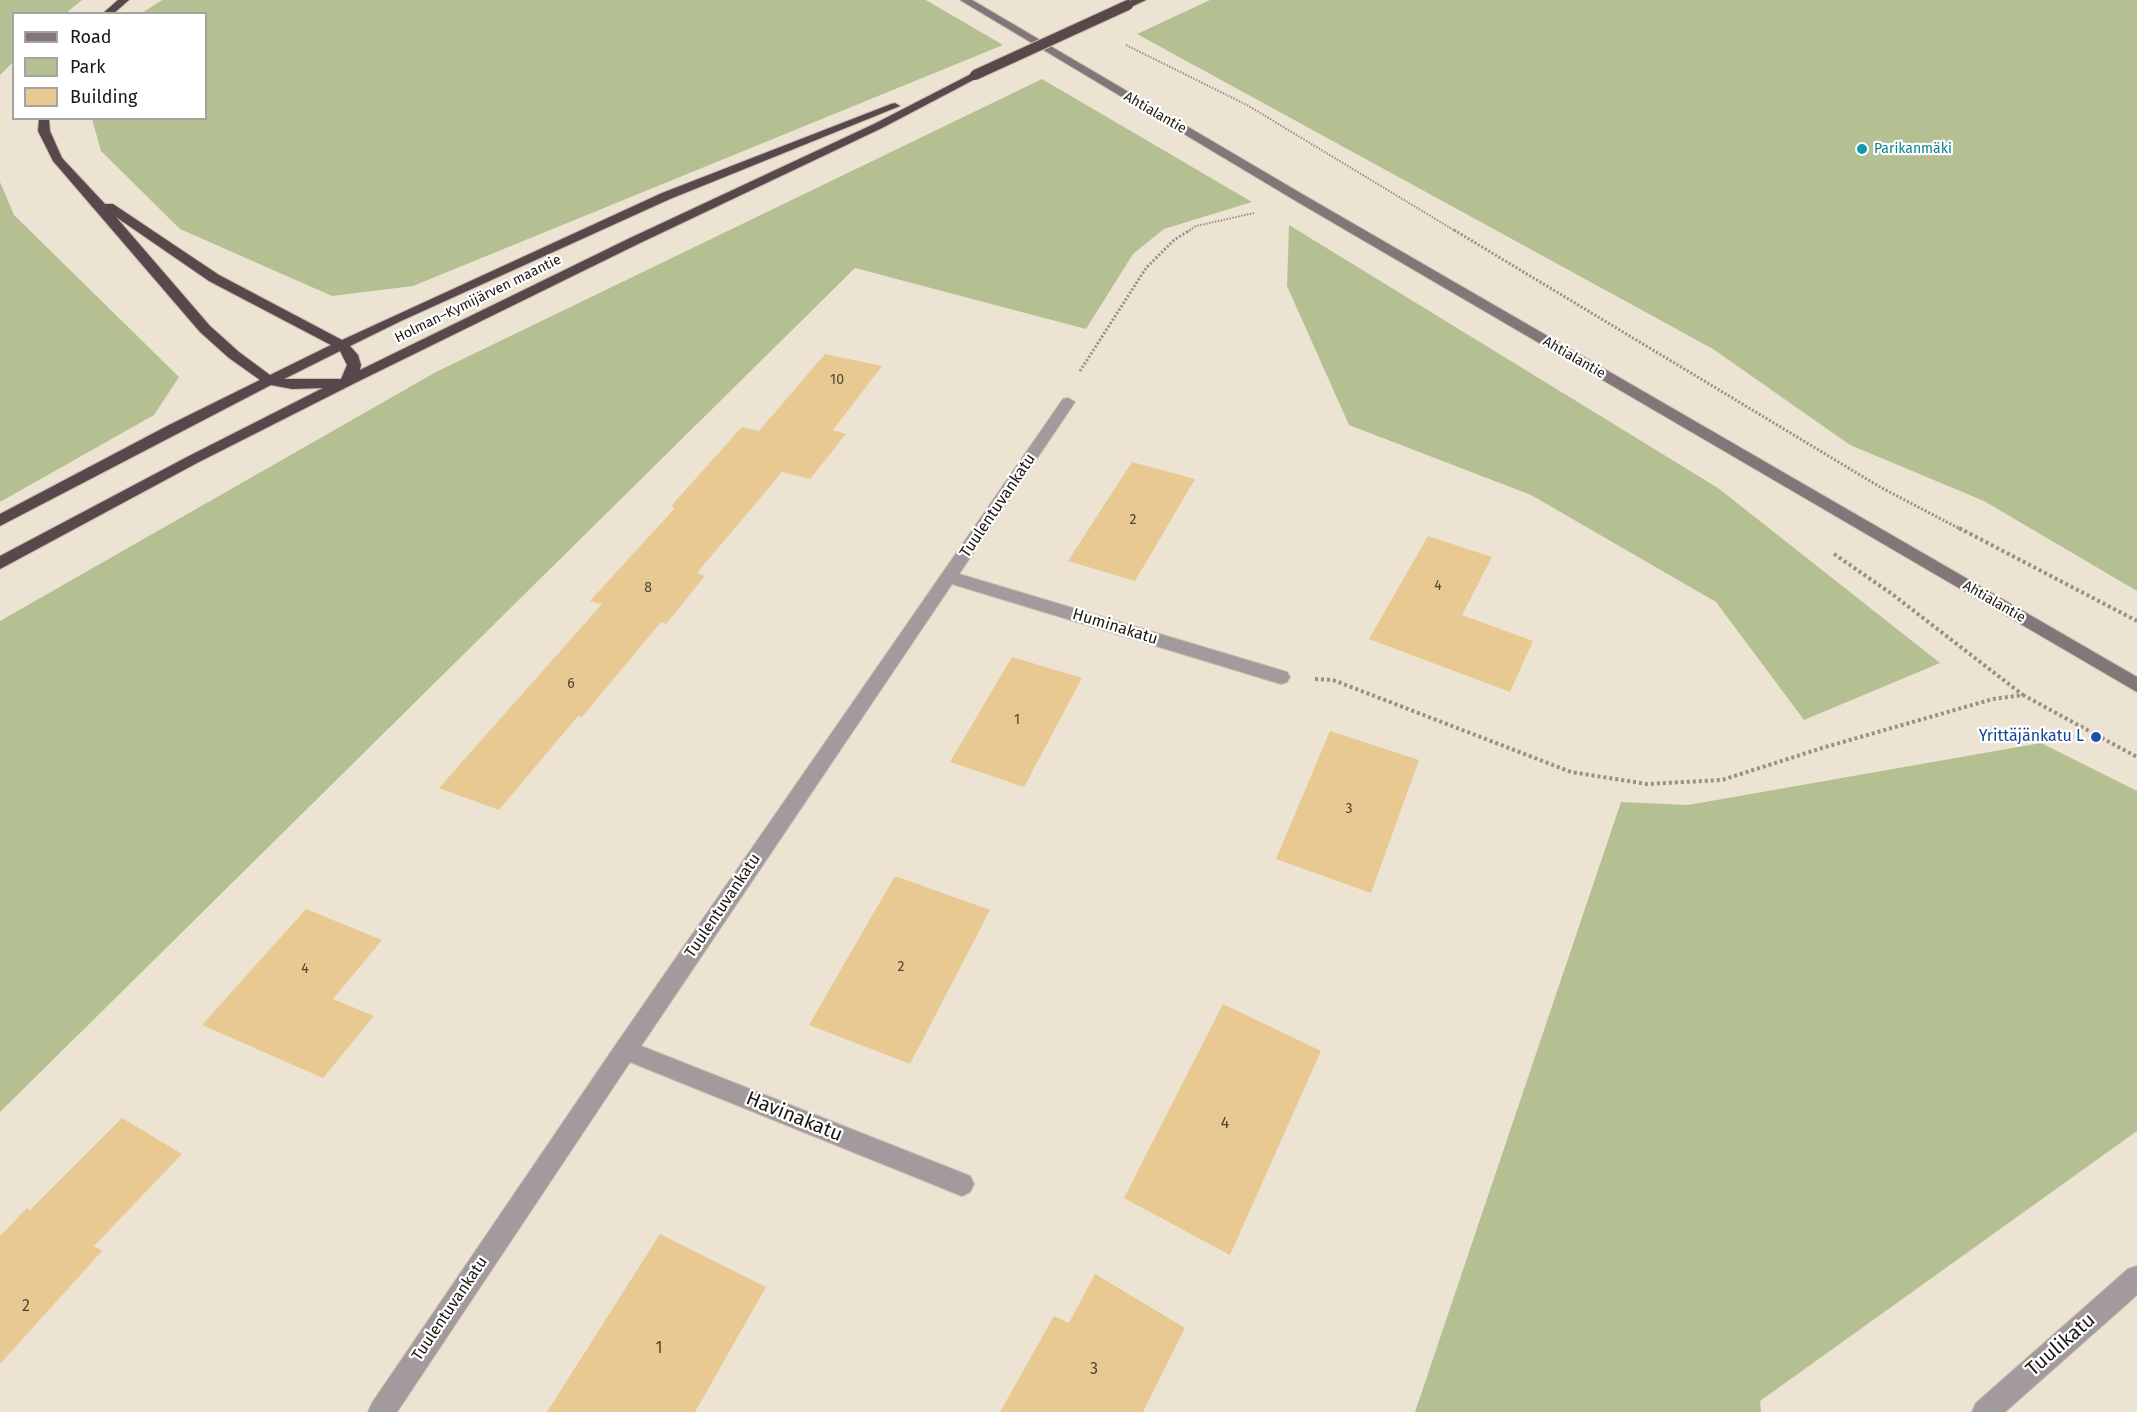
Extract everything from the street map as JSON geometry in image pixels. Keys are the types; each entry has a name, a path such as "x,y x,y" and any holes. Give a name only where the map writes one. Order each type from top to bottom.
{"highway":[{"path":"109,12 124,0"},
{"name":"Holman–Kymijärven maantie","path":"0,563 192,460 350,380 634,241 878,126 975,75 1141,0"},
{"name":"Holman–Kymijärven maantie","path":"0,521 174,428 545,249 666,196 975,75"},
{"path":"44,120 44,130 57,159 205,329 234,355 270,381 292,385 315,385 350,380 354,365 351,355 342,345 214,278 88,192"}],"main road":[{"name":"Ahtialantie","path":"954,0 1012,30"},
{"name":"Ahtialantie","path":"965,0 1012,30 2137,685"}],"street":[{"name":"Tuulentuvankatu","path":"381,1412 625,1050 1068,402"},
{"name":"Huminakatu","path":"950,577 1281,677"},
{"name":"Havinakatu","path":"625,1050 962,1184"},
{"name":"Tuulikatu","path":"1984,1412 2137,1278"}],"path":[{"path":"1119,41 1247,105 1881,487 2137,621"},
{"path":"1068,402 1080,370 1146,268 1174,240 1196,226 1305,201"},
{"path":"1281,677 1333,681 1571,772 1647,784 1722,780 1822,748 1993,699 2023,695 2137,757"}],"green space":[{"path":"0,0 82,0 67,12 12,12 12,63 0,75"},
{"path":"162,0 926,0 1003,45 413,286 332,296 180,229 101,151 92,120 207,120 207,12 144,12"},
{"path":"1210,0 2137,0 2137,591 1984,501 1850,445 1713,349 1137,34"},
{"path":"1042,79 1252,202 1164,229 1133,254 1086,329 855,268 0,1112 0,621 436,372"},
{"path":"0,182 14,215 179,377 154,415 0,502"},
{"path":"1289,225 1718,488 1940,663 1804,720 1716,602 1531,495 1349,425 1287,286"},
{"path":"2041,743 2137,791 2137,1131 1760,1401 1761,1412 1415,1412 1621,802 1688,805"}],"building":[{"path":"825,354 882,366 833,430 846,434 810,479 782,472 697,573 705,576 666,624 661,622 582,717 578,716 499,810 439,788 602,604 590,601 675,508 671,506 742,427 759,431"},
{"path":"1132,462 1195,479 1135,581 1068,561"},
{"path":"1428,536 1492,557 1462,615 1533,641 1510,692 1369,639"},
{"path":"1012,657 1082,678 1024,787 950,762"},
{"path":"1330,731 1419,760 1371,893 1276,859"},
{"path":"895,876 990,910 910,1064 809,1025"},
{"path":"306,909 382,940 333,999 374,1016 323,1078 202,1025"},
{"path":"1223,1004 1321,1051 1230,1255 1124,1198"},
{"path":"122,1118 182,1154 94,1246 102,1251 0,1364 0,1236 27,1208 30,1210"},
{"path":"660,1234 766,1287 695,1412 547,1412"},
{"path":"1095,1274 1185,1328 1143,1412 1000,1412 1054,1316 1069,1323"}],"place":[{"name":"Parikanmäki","path":"1862,149"},
{"name":"Yrittäjänkatu L","path":"2096,737"}]}
